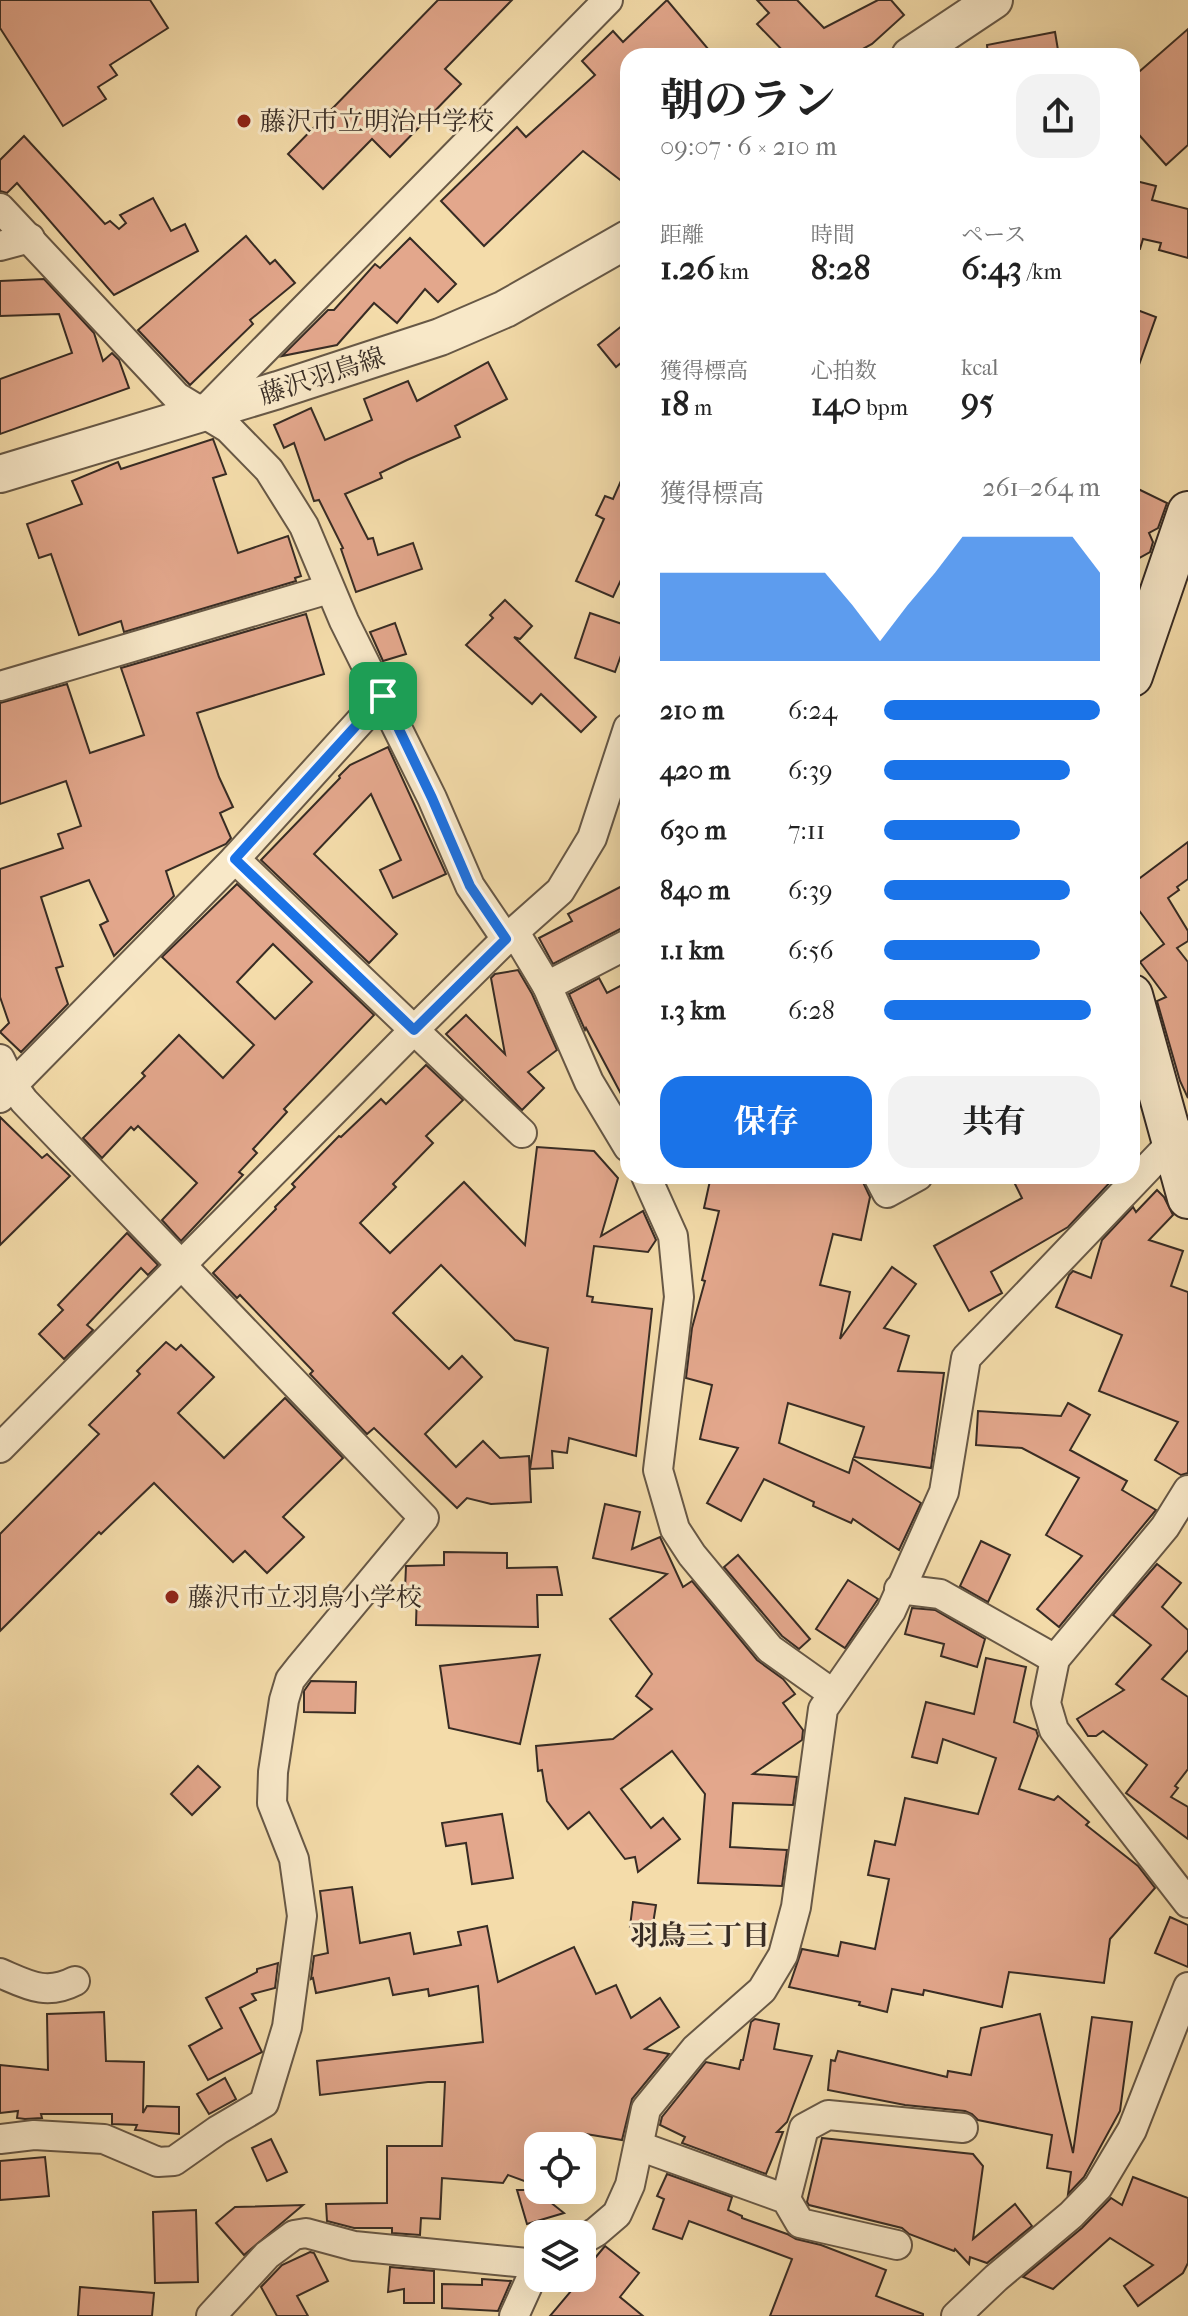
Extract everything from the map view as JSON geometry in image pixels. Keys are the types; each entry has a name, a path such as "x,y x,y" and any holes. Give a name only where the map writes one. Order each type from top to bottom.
{"main road":[{"path":"1140,653 1188,512"},
{"path":"1140,1057 1180,1134 1188,1198"}],"street":[{"path":"203,412 608,0"},
{"path":"921,48 977,5"},
{"path":"0,208 177,397 228,428 269,470 304,526 329,589 432,798 470,886 506,939 520,941 547,986 589,1082 620,1134"},
{"path":"0,246 30,238"},
{"name":"藤沢羽鳥線","path":"0,474 440,337 505,309 620,244"},
{"path":"0,686 329,589"},
{"path":"6,1092 235,859 383,696"},
{"path":"0,1448 414,1030 506,939 560,891 592,838 620,752"},
{"path":"235,859 522,1133"},
{"path":"547,986 620,948"},
{"path":"0,1059 6,1092 181,1266 424,1518 290,1680 284,1700 273,1772 272,1803 294,1859 302,1916 287,2027 264,2103 174,2161 158,2162 104,2139 34,2135 0,2139"},
{"path":"1140,1176 1180,1134"},
{"path":"650,1184 673,1236 679,1297 658,1470 675,1529 692,1555 770,1649 832,1693"},
{"path":"882,1184 887,1193 903,1184"},
{"path":"596,2232 617,2214 630,2185 646,2109 695,2049 762,1990 783,1955 796,1907 823,1709 891,1611 944,1492 966,1358 1132,1184"},
{"path":"1188,1490 1165,1527 1055,1659 1046,1703 1054,1730 1188,1903"},
{"path":"899,1589 940,1594 1055,1659"},
{"path":"0,1973 48,1990 60,1989 75,1981"},
{"path":"956,2316 1071,2215 1098,2187 1132,2130 1188,1987"},
{"path":"786,2199 804,2128 828,2115 963,2128"},
{"path":"639,2146 786,2199 800,2223 897,2245"},
{"path":"211,2316 267,2255 294,2235 306,2233 354,2246 524,2262"},
{"path":"514,2316 525,2292"}],"building":[{"path":"0,0 150,0 168,28 110,65 117,75 98,87 106,99 63,126 0,28"},
{"path":"438,0 512,0 445,69 461,84 390,157 372,139 323,189 288,154"},
{"path":"667,0 707,48 620,48 620,180 583,151 484,246 441,201 517,127 526,137 595,75 582,61 613,31 623,42"},
{"path":"757,0 797,0 824,28 878,0 891,0 904,15 865,48 780,48 757,24 769,13"},
{"path":"1188,29 1188,145 1166,165 1140,136 1140,71"},
{"path":"1055,32 1058,48 987,48 987,45"},
{"path":"24,136 105,224 110,221 119,229 126,223 120,215 153,198 171,231 185,224 198,251 114,295 17,183 7,193 0,191 0,160"},
{"path":"1140,182 1156,186 1152,200 1188,209 1188,258 1159,250 1161,243 1143,239 1140,249"},
{"path":"246,236 270,264 275,260 295,283 250,320 253,324 190,385 138,330"},
{"path":"410,238 456,284 438,302 425,289 397,323 374,303 337,345 282,356 328,310 334,310 375,264 380,268"},
{"path":"44,279 94,333 103,361 112,353 119,360 129,388 0,434 0,379 72,353 59,314 0,316 0,281"},
{"path":"1140,311 1156,317 1140,362"},
{"path":"620,327 620,364 616,367 598,345"},
{"path":"488,362 507,399 455,426 460,437 380,473 382,478 345,494 368,539 373,538 378,555 413,543 422,569 356,592 343,548 319,500 314,501 294,443 284,448 274,425 311,408 325,440 372,420 364,399 408,381 417,401"},
{"path":"213,439 226,474 213,478 238,553 288,536 301,576 295,578 296,581 124,632 121,621 79,635 51,554 39,558 27,524 82,504 72,481 118,462 121,469"},
{"path":"620,483 620,582 613,597 576,581 604,519 596,515 605,496 613,499"},
{"path":"1140,490 1167,503 1158,528 1149,533 1153,542 1150,552 1140,558"},
{"path":"505,600 532,626 520,639 514,637 596,717 581,732 541,694 532,704 466,645 493,618 490,615"},
{"path":"590,613 620,623 620,658 615,672 575,658"},
{"path":"306,614 324,674 197,713 233,807 220,813 231,838 226,844 166,871 174,896 114,956 100,925 108,921 89,880 41,897 63,966 56,968 68,1004 21,1052 0,1032 9,1023 0,997 0,869 63,848 58,834 81,826 66,781 0,804 0,703 67,684 90,753 144,735 121,668"},
{"path":"395,623 406,654 383,661 370,632"},
{"path":"388,747 446,874 393,898 380,870 401,860 371,794 314,854 397,934 369,963 261,860 350,765"},
{"path":"1188,842 1188,879 1168,898 1188,931 1188,941 1177,948 1188,962 1188,1098 1180,1081 1157,1001 1166,997 1140,962 1164,944 1140,912 1140,878"},
{"path":"237,884 374,1015 284,1109 287,1112 253,1149 257,1153 239,1172 243,1175 181,1241 162,1220 197,1183 138,1126 134,1130 131,1127 102,1158 83,1138 145,1076 142,1073 179,1035 223,1078 254,1045 162,957","holes":["273,944 312,982 275,1019 237,982"]},
{"path":"620,887 620,929 553,964 539,938 572,921 568,914"},
{"path":"518,970 557,1050 528,1072 544,1088 522,1110 446,1034 466,1015 505,1054 491,978 495,974"},
{"path":"599,978 607,993 620,986 620,1092 585,1030 569,994"},
{"path":"426,1065 463,1100 426,1136 433,1143 360,1223 390,1253 464,1182 525,1245 537,1147 594,1151 618,1178 601,1236 643,1211 656,1240 648,1252 594,1246 587,1296 593,1297 592,1302 652,1309 636,1456 569,1438 567,1453 552,1451 553,1468 530,1469 548,1348 515,1340 441,1265 393,1313 449,1369 462,1356 482,1377 425,1434 456,1467 483,1441 500,1458 529,1456 531,1502 491,1504 467,1498 457,1508 374,1428 367,1434 310,1374 313,1371 240,1295 237,1298 213,1273 276,1209 295,1187 292,1184 339,1136 381,1099 386,1104"},
{"path":"0,1117 42,1158 47,1154 70,1176 0,1245"},
{"path":"709,1184 864,1184 870,1197 861,1240 833,1234 820,1285 850,1292 840,1339 892,1267 916,1284 884,1328 909,1336 898,1371 944,1373 931,1468 854,1457 864,1427 788,1403 779,1443 849,1473 853,1459 921,1503 899,1550 853,1519 851,1523 813,1506 814,1502 764,1479 741,1521 707,1503 738,1448 700,1439 712,1385 686,1378 692,1328 719,1211 704,1208"},
{"path":"1015,1184 1108,1184 1068,1227 991,1272 1002,1293 969,1311 934,1246 1022,1198"},
{"path":"1157,1190 1173,1215 1149,1240 1183,1251 1171,1286 1188,1292 1188,1473 1181,1475 1155,1460 1178,1422 1099,1391 1122,1335 1056,1307 1069,1275 1073,1271 1091,1278 1102,1240 1133,1207 1136,1212"},
{"path":"127,1233 158,1265 148,1275 141,1268 87,1325 93,1330 64,1359 39,1334 63,1310 58,1305"},
{"path":"166,1342 176,1350 181,1345 214,1377 178,1413 224,1458 285,1398 343,1458 283,1517 304,1537 267,1573 245,1551 233,1562 154,1483 101,1534 99,1532 0,1631 0,1534 99,1434 89,1425 140,1374 137,1371"},
{"path":"1068,1403 1090,1415 1070,1450 1127,1481 1122,1490 1156,1510 1059,1627 1037,1609 1082,1556 1046,1535 1079,1478 1022,1448 976,1445 978,1411 1061,1416"},
{"path":"605,1504 640,1512 632,1549 660,1537 683,1587 692,1581 757,1660 783,1679 795,1694 783,1703 803,1730 802,1740 753,1774 797,1777 793,1805 733,1803 730,1847 787,1850 782,1886 698,1883 705,1794 672,1751 621,1789 651,1828 663,1818 680,1839 638,1872 635,1857 625,1859 589,1812 568,1829 547,1801 542,1770 538,1771 536,1746 613,1739 652,1709 636,1696 652,1674 610,1619 667,1574 593,1558"},
{"path":"981,1541 1010,1555 988,1602 960,1586"},
{"path":"444,1552 507,1553 507,1568 557,1567 562,1595 537,1595 538,1627 416,1625 417,1590 405,1590 406,1566 444,1565"},
{"path":"738,1555 810,1639 799,1649 782,1636 724,1567"},
{"path":"1157,1564 1181,1583 1162,1607 1188,1630 1188,1650 1162,1679 1188,1697 1188,1769 1171,1797 1188,1807 1188,1839 1126,1793 1147,1765 1103,1731 1096,1736 1088,1736 1077,1719 1124,1690 1116,1684 1151,1645 1113,1615"},
{"path":"848,1580 878,1599 845,1648 816,1629"},
{"path":"912,1608 935,1610 985,1639 977,1667 941,1656 944,1644 905,1634"},
{"path":"540,1655 520,1744 449,1728 440,1666"},
{"path":"986,1658 1026,1667 1014,1722 1036,1730 1038,1736 1019,1789 1054,1800 1058,1796 1089,1822 1086,1825 1138,1866 1155,1888 1110,1939 1104,1983 1009,1972 1002,2007 924,1990 923,1995 892,1989 887,2012 859,2005 860,2002 789,1987 802,1949 838,1956 841,1942 875,1949 889,1879 868,1875 875,1841 895,1845 905,1798 978,1814 996,1758 943,1739 937,1763 912,1757 926,1702 974,1714"},
{"path":"311,1681 356,1682 355,1713 304,1712 304,1691"},
{"path":"198,1766 220,1787 192,1815 171,1794"},
{"path":"502,1814 513,1878 472,1884 466,1843 446,1846 442,1823"},
{"path":"352,1887 360,1943 410,1933 414,1954 461,1945 458,1932 487,1926 498,1982 574,1947 596,1994 616,1985 631,2018 660,1998 679,2027 645,2049 669,2054 632,2099 622,2140 596,2136 596,2132 524,2132 524,2181 508,2175 503,2183 442,2178 440,2219 421,2218 420,2235 392,2233 392,2228 354,2228 327,2221 326,2204 387,2203 387,2146 442,2146 445,2082 320,2095 317,2061 483,2042 478,1986 429,1996 428,1989 393,1995 389,1978 316,1993 311,1979 314,1956 328,1953 320,1891"},
{"path":"633,1902 656,1905 652,1930 630,1927"},
{"path":"1170,1917 1188,1925 1188,1967 1155,1953"},
{"path":"278,1963 275,1988 252,1994 256,2000 240,2008 262,2052 208,2080 189,2046 222,2028 206,1998 257,1972 257,1969"},
{"path":"104,2012 106,2061 144,2062 143,2113 147,2106 179,2107 179,2134 135,2130 137,2125 112,2124 112,2114 41,2114 42,2118 25,2119 17,2118 18,2111 0,2113 0,2065 48,2070 47,2014"},
{"path":"1040,2014 1073,2153 1092,2017 1132,2022 1120,2111 1084,2177 1068,2194 1071,2172 1047,2168 1052,2135 978,2120 965,2111 905,2105 828,2090 831,2060 835,2061 838,2051 947,2077 948,2071 971,2075 981,2028"},
{"path":"755,2019 779,2024 774,2049 812,2056 787,2122 777,2132 783,2132 766,2174 682,2143 685,2137 660,2125 662,2117 706,2062 739,2069 751,2022"},
{"path":"225,2078 236,2099 209,2114 197,2094"},
{"path":"822,2138 973,2154 983,2166 973,2239 1015,2204 1032,2226 987,2263 970,2257 969,2264 955,2249 909,2234 902,2228 809,2205 807,2202"},
{"path":"271,2139 287,2172 267,2181 252,2148"},
{"path":"45,2157 49,2196 0,2200 0,2161"},
{"path":"667,2174 732,2197 728,2210 742,2218 886,2270 876,2296 923,2316 770,2316 792,2259 689,2221 682,2239 653,2229 664,2199 657,2196"},
{"path":"1133,2177 1188,2198 1188,2263 1183,2273 1138,2306 1124,2286 1153,2265 1110,2238 1053,2289 1023,2277 1082,2228 1111,2198 1122,2205"},
{"path":"517,2190 524,2190 524,2204 553,2204 564,2213 540,2220 526,2220"},
{"path":"303,2205 244,2255 216,2223 235,2207"},
{"path":"196,2210 198,2282 155,2283 153,2212"},
{"path":"605,2246 639,2273 620,2297 643,2316 550,2316 570,2292 596,2292 596,2257"},
{"path":"314,2253 328,2281 297,2296 308,2316 277,2316 261,2287 282,2265"},
{"path":"390,2267 434,2271 434,2303 404,2303 404,2289 388,2292"},
{"path":"482,2279 511,2281 498,2311 442,2308 442,2284 482,2285"},
{"path":"80,2287 154,2293 152,2316 78,2316"}],"place":[{"name":"藤沢市立明治中学校","path":"244,121"},
{"name":"藤沢市立羽鳥小学校","path":"172,1597"}],"district":[{"name":"羽鳥三丁目","path":"700,1935"}],"route":[{"path":"383,696 470,886 506,939 414,1030 235,859 383,696"}]}
